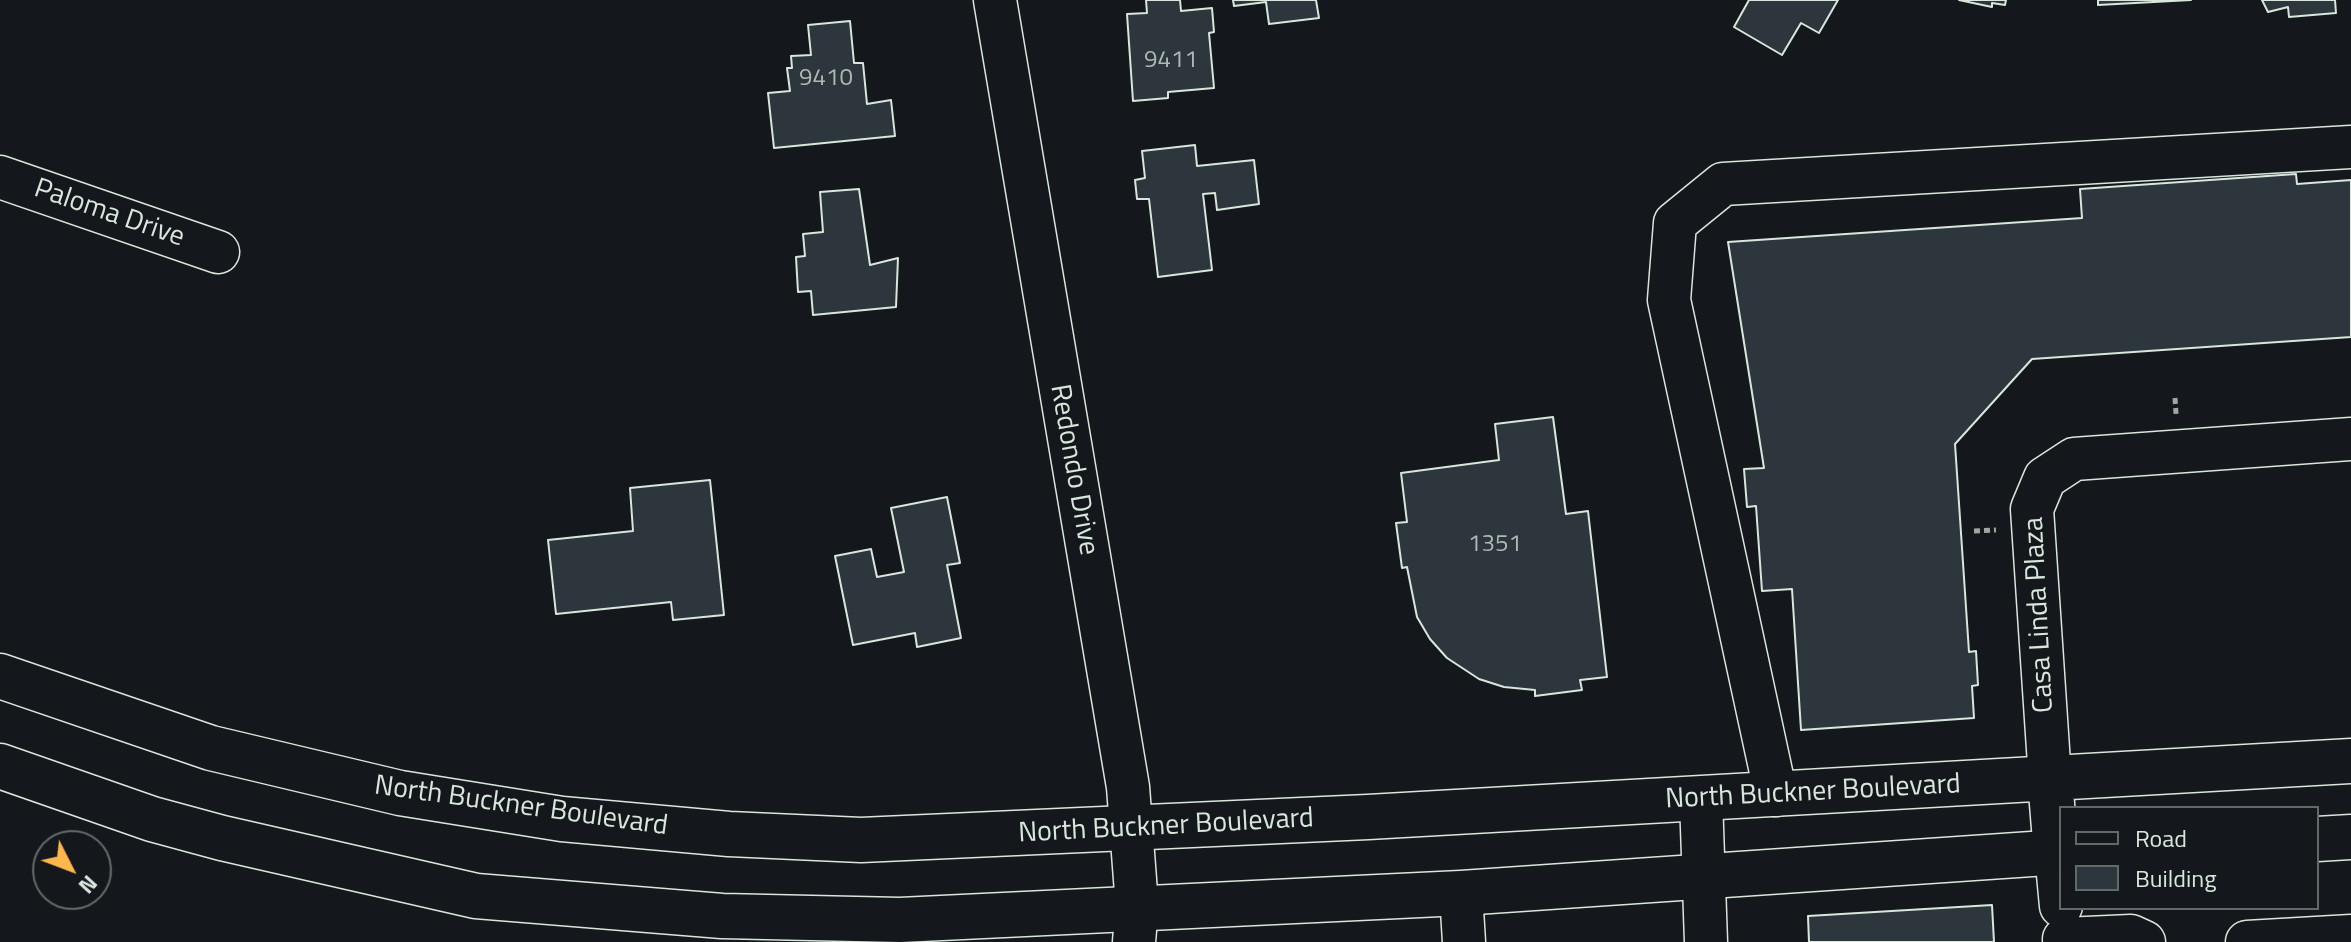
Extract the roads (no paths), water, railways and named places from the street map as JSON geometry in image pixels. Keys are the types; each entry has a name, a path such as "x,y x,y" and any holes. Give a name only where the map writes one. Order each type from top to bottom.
{"main road":[{"name":"North Buckner Boulevard","path":"0,676 211,748 400,793 562,819 729,834 861,840 1701,799 2351,761"},
{"path":"0,766 166,823 476,896 722,916 1136,924 1461,893 2058,852 2050,779"},
{"path":"2319,839 2351,837"}],"street":[{"name":"Redondo Drive","path":"995,0 1128,787 1136,924"},
{"path":"1776,795 1669,300 1675,223 1723,184 2351,147"},
{"name":"Paloma Drive","path":"0,177 218,252"},
{"name":"Casa Linda Plaza","path":"2050,779 2032,509 2045,478 2074,459 2351,439"},
{"path":"1701,799 1706,942"},
{"path":"1461,893 1464,942"},
{"path":"2063,924 2131,936 2144,942"},
{"path":"2247,942 2351,936"}]}
